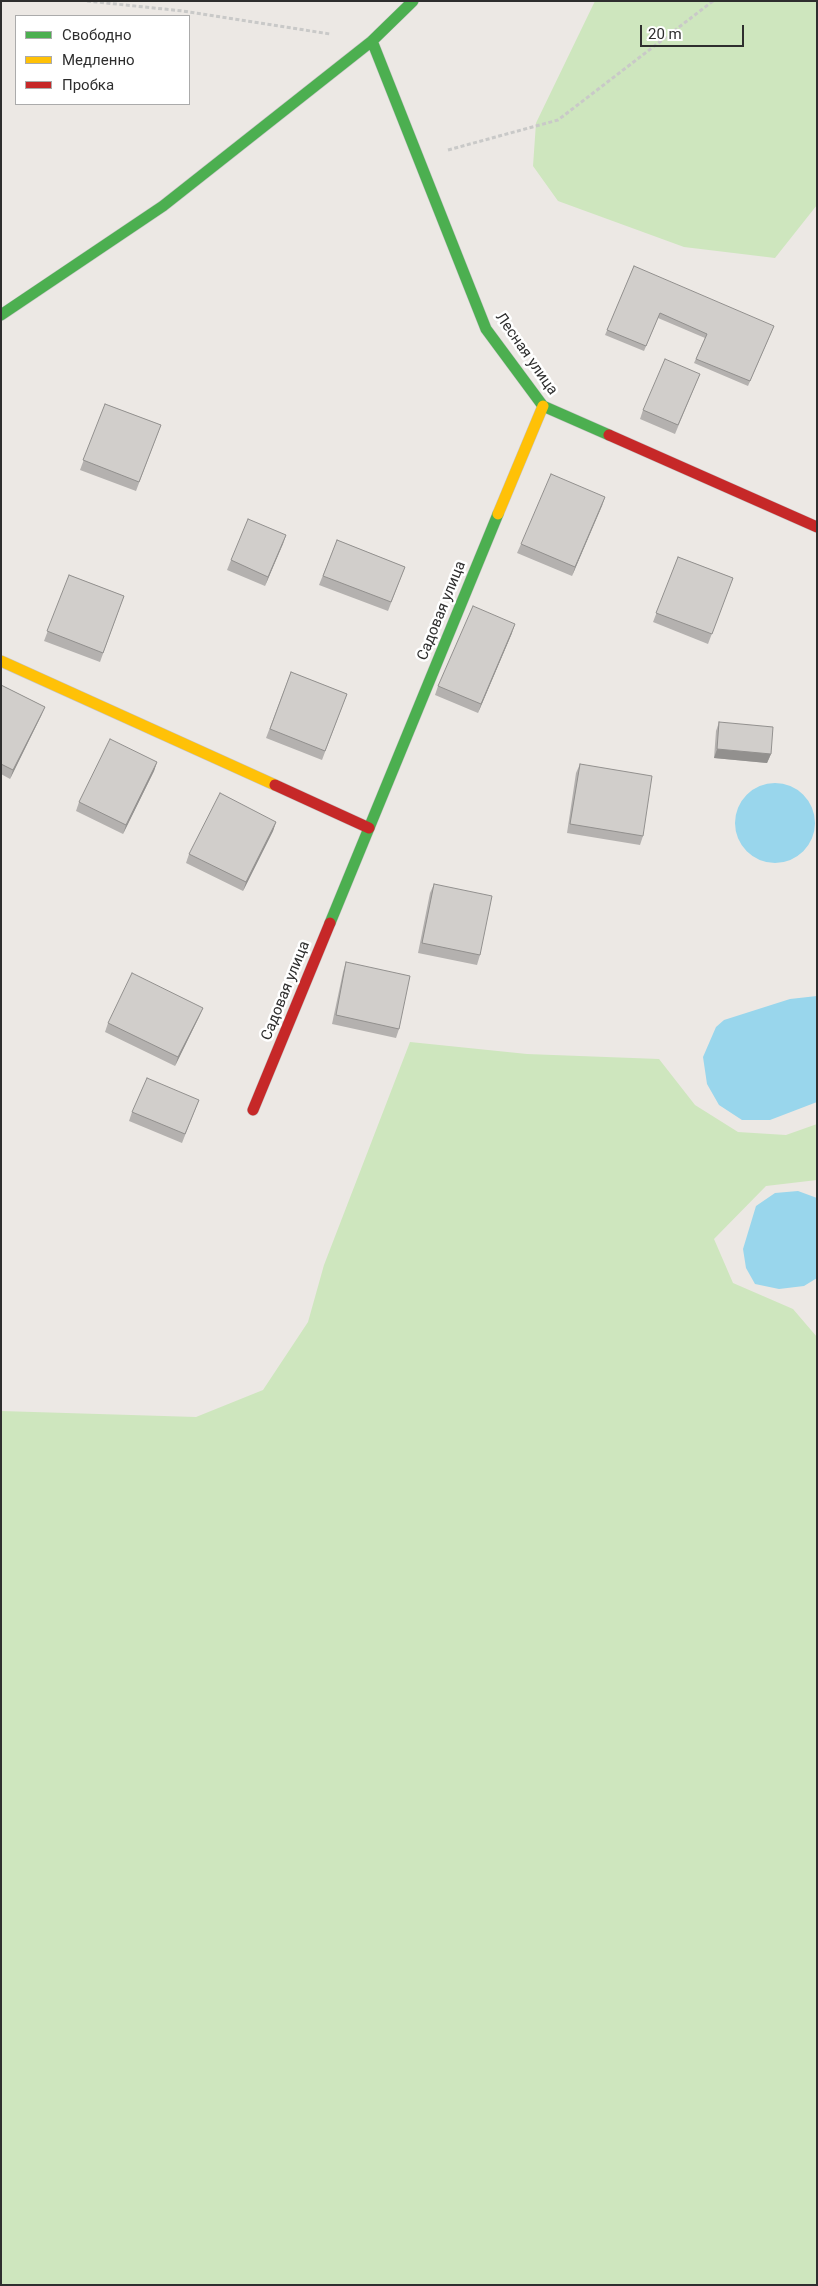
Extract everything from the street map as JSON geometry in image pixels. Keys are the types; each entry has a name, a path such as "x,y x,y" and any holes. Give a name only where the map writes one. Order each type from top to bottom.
{"street":[{"path":"1,315 163,206 372,41 413,1"},
{"name":"Лесная улица","path":"372,41 486,329 543,406 817,527"},
{"name":"Садовая улица","path":"253,1110 543,406"},
{"path":"1,661 369,828"}],"path":[{"path":"87,1 183,10 372,41"},
{"path":"418,158 558,120 713,1"}],"green space":[{"path":"595,1 817,1 817,205 775,258 684,247 558,201 533,166 536,123"},
{"path":"410,1042 527,1054 659,1059 695,1105 738,1132 786,1135 817,1124 817,1180 766,1186 714,1239 733,1283 793,1309 817,1337 817,2285 1,2285 1,1411 196,1417 263,1390 308,1322 324,1265"}],"water":[{"path":"767,783 783,783 804,794 815,815 815,831 804,852 783,863 767,863 753,857 741,845 735,831 735,815 741,801 753,789"},
{"path":"817,996 817,1102 770,1120 742,1120 719,1105 707,1084 703,1057 716,1027 724,1020 790,999"},
{"path":"798,1191 817,1198 817,1278 804,1286 779,1289 755,1284 746,1268 743,1249 756,1206 775,1193"}],"building":[{"path":"634,266 774,326 750,381 696,359 707,334 660,313 646,346 607,330"},
{"path":"665,359 700,374 678,425 643,410"},
{"path":"105,404 161,425 139,482 83,460"},
{"path":"551,474 605,497 575,567 521,544"},
{"path":"248,519 286,535 268,577 231,560"},
{"path":"337,540 405,567 391,602 323,576"},
{"path":"678,557 733,578 712,634 656,613"},
{"path":"69,575 124,596 103,653 47,631"},
{"path":"473,606 515,624 481,704 438,686"},
{"path":"291,672 347,694 325,751 270,729"},
{"path":"1,685 45,707 13,770 1,764"},
{"path":"719,722 773,727 771,754 717,749"},
{"path":"110,739 157,762 126,825 79,802"},
{"path":"580,764 652,776 643,836 570,824"},
{"path":"220,793 276,822 246,882 189,854"},
{"path":"434,884 492,896 480,955 422,943"},
{"path":"346,962 410,976 399,1029 336,1015"},
{"path":"132,973 203,1008 178,1057 108,1023"},
{"path":"147,1078 199,1100 185,1134 132,1112"}],"traffic: fast":[{"path":"1,315 163,206 372,41 413,1"},
{"path":"372,41 486,329 543,406 609,435"},
{"path":"330,923 498,514"}],"traffic: slow":[{"path":"498,514 543,406"},
{"path":"1,661 275,785"}],"traffic: jam":[{"path":"609,435 817,527"},
{"path":"275,785 369,828"},
{"path":"253,1110 330,923"}]}
